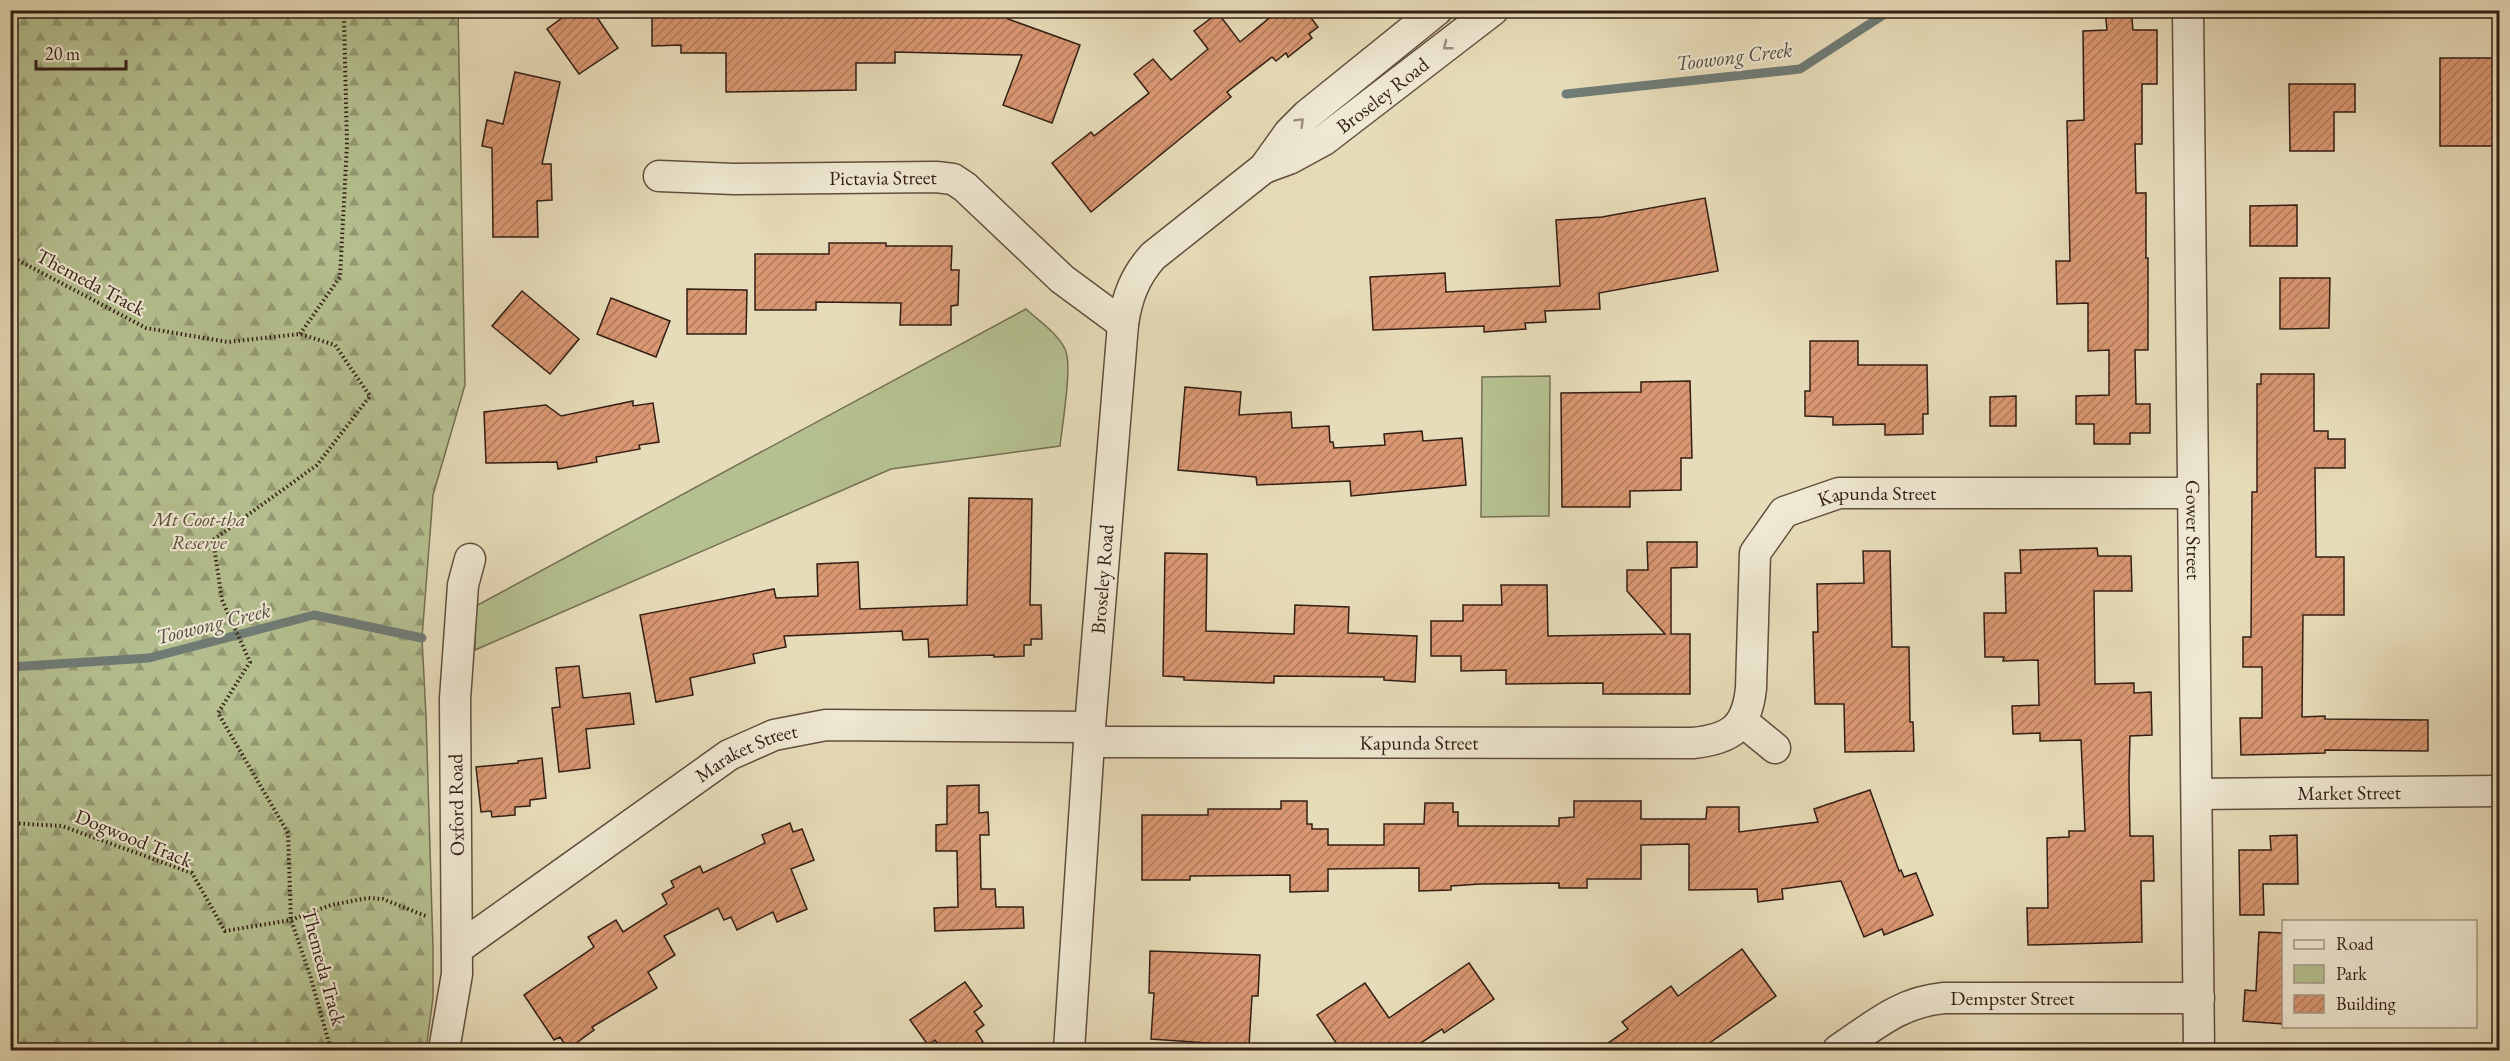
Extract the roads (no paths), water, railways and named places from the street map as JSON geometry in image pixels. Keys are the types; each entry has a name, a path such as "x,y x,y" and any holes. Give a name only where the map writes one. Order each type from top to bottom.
{"street":[{"name":"Broseley Road","path":"1069,1050 1090,734 1123,324 1131,288 1145,265 1264,168 1289,134 1307,115 1437,10"},
{"name":"Broseley Road","path":"1264,168 1289,159 1324,140 1493,10"},
{"name":"Gower Street","path":"2188,10 2199,1050"},
{"name":"Pictavia Street","path":"659,176 936,177 953,179 973,193 1062,279 1123,324"},
{"name":"Kapunda Street","path":"1090,734 1693,743 1724,737 1742,721 1748,709 1751,688 1755,553 1784,512 1839,493 2193,493"},
{"name":"Oxford Road","path":"444,1050 455,986 457,939 455,699 463,585 470,559"},
{"path":"1742,721 1775,748"},
{"name":"Maraket Street","path":"457,939 729,755 774,735 826,725 1090,734"},
{"name":"Market Street","path":"2197,794 2499,791"},
{"name":"Dempster Street","path":"1838,1050 1890,1014 1923,1000 1944,998 2199,998"}],"waterway":[{"name":"Toowong Creek","path":"1566,94 1800,69 1891,10"},
{"name":"Toowong Creek","path":"10,667 149,658 314,615 422,638"}],"park label":[{"name":"Mt Coot-tha Reserve","path":"199,530"}]}
